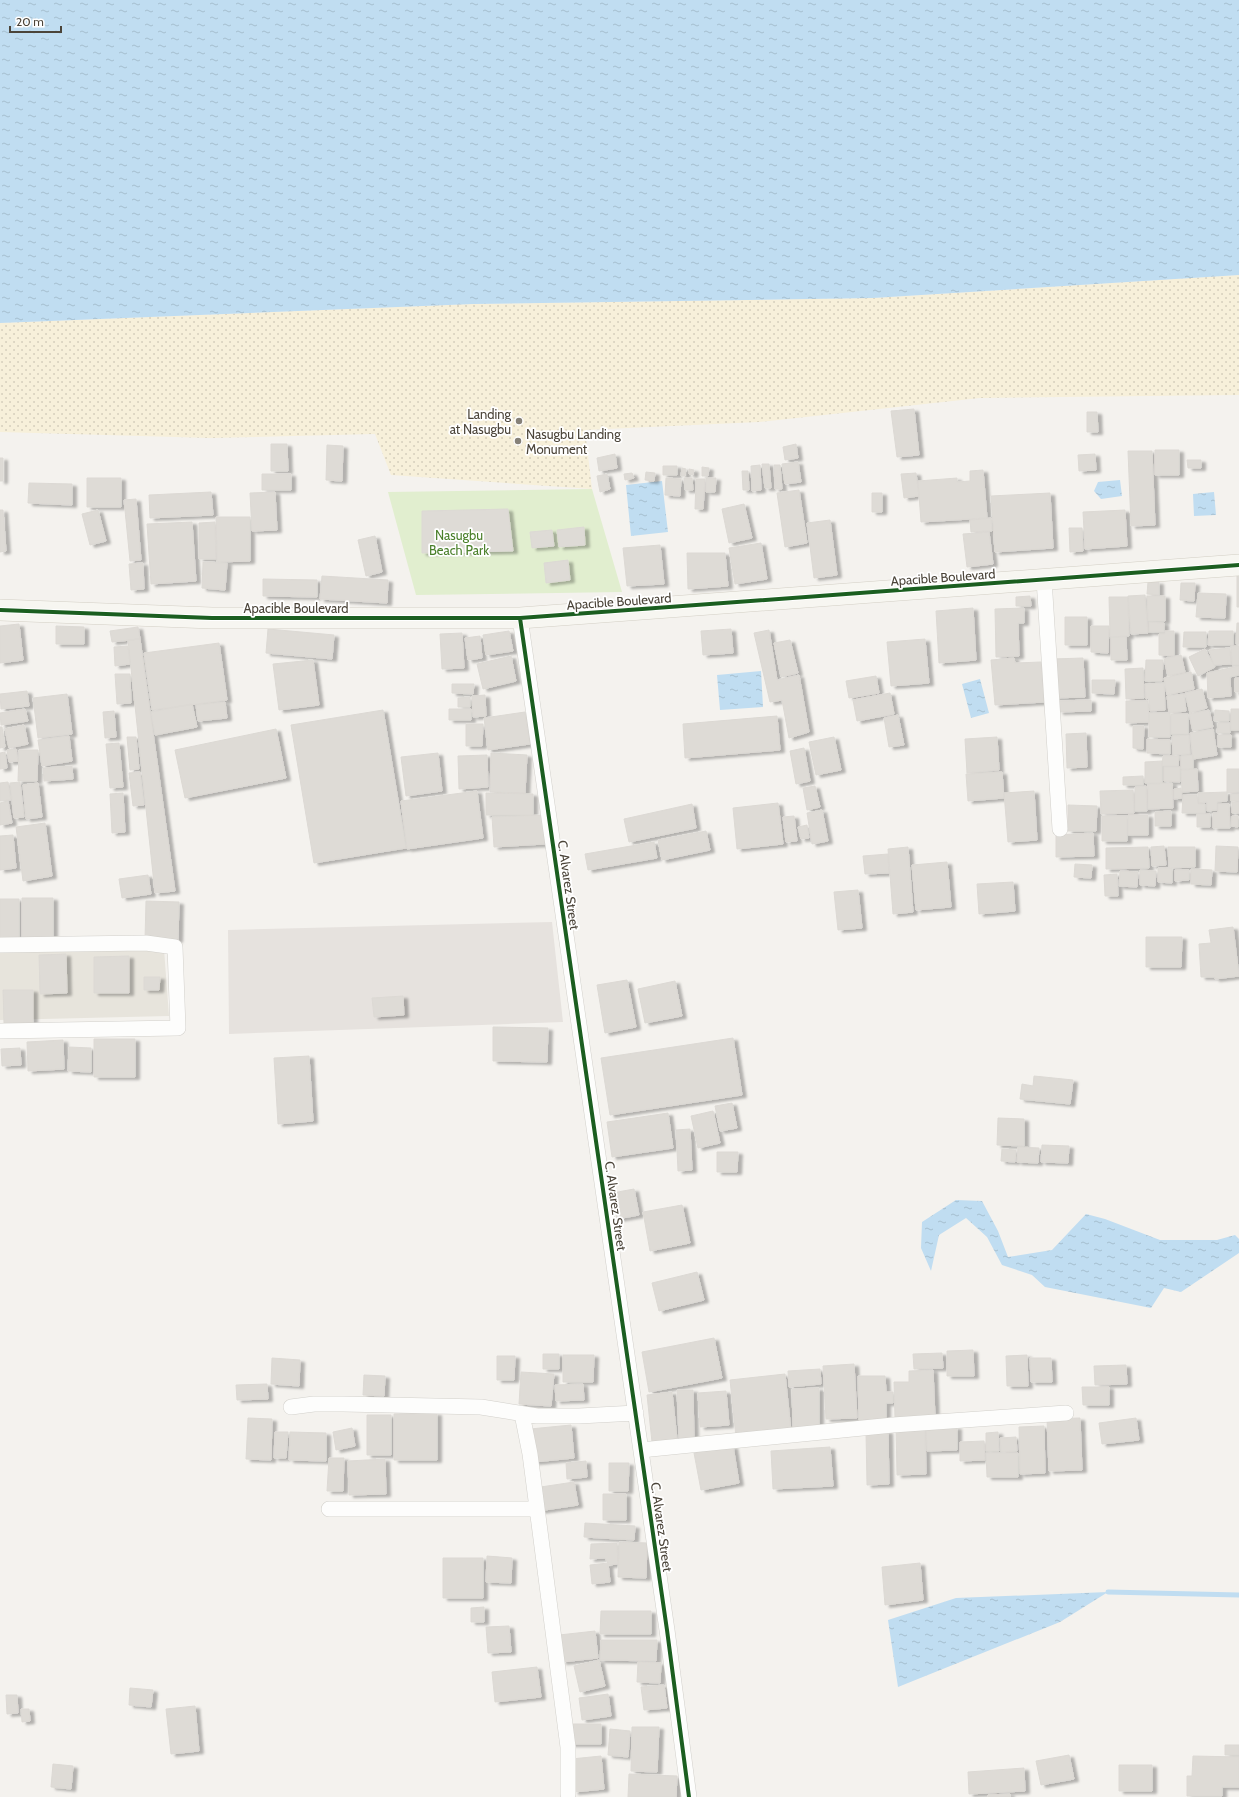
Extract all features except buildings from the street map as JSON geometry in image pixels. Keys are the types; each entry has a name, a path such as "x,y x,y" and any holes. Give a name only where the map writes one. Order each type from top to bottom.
{"street":[{"name":"Apacible Boulevard","path":"0,610 212,618 520,618 1239,565"},
{"path":"1044,579 1060,829"},
{"name":"C. Alvarez Street","path":"520,618 636,1412 640,1450 667,1630 689,1797"},
{"path":"0,945 146,943 175,947 178,1028 0,1031"},
{"path":"291,1407 314,1404 343,1404 481,1407 537,1416 579,1416 636,1412"},
{"path":"640,1450 893,1425 1066,1413"},
{"path":"522,1414 530,1454 568,1747 568,1794"},
{"path":"329,1509 537,1509"}],"shaded area":[{"path":"552,922 563,1022 229,1034 228,930"},
{"path":"164,949 169,1016 0,1020 0,950"}],"sand":[{"path":"1239,275 1239,395 980,398 759,422 585,430 592,489 391,475 375,434 210,438 0,432 0,323 473,304 873,298"}],"green space":[{"name":"Nasugbu Beach Park","path":"592,489 622,592 416,595 388,492"}],"water":[{"path":"0,0 1239,0 1239,275 873,298 473,304 0,323"},
{"path":"1120,480 1122,496 1101,499 1094,491 1098,482"},
{"path":"662,481 668,532 631,536 626,485"},
{"path":"1214,492 1216,515 1194,516 1193,494"},
{"path":"761,671 763,707 720,710 717,675"},
{"path":"980,679 989,713 971,718 962,684"},
{"path":"956,1200 982,1201 998,1231 1008,1257 1052,1250 1086,1214 1105,1219 1160,1240 1217,1240 1235,1235 1239,1239 1239,1253 1181,1292 1164,1288 1151,1308 1045,1287 1032,1275 1002,1265 987,1237 966,1218 939,1235 931,1271 921,1248 922,1222"},
{"path":"1108,1592 1060,1622 898,1687 888,1620 956,1598"}],"waterway":[{"path":"1108,1592 1239,1595"}],"cycle path":[{"path":"0,610 212,618 520,618 1239,565"},
{"path":"520,618 667,1630 689,1797"}],"place":[{"name":"Landing at Nasugbu","path":"519,421"},
{"name":"Nasugbu Landing Monument","path":"518,441"}]}
